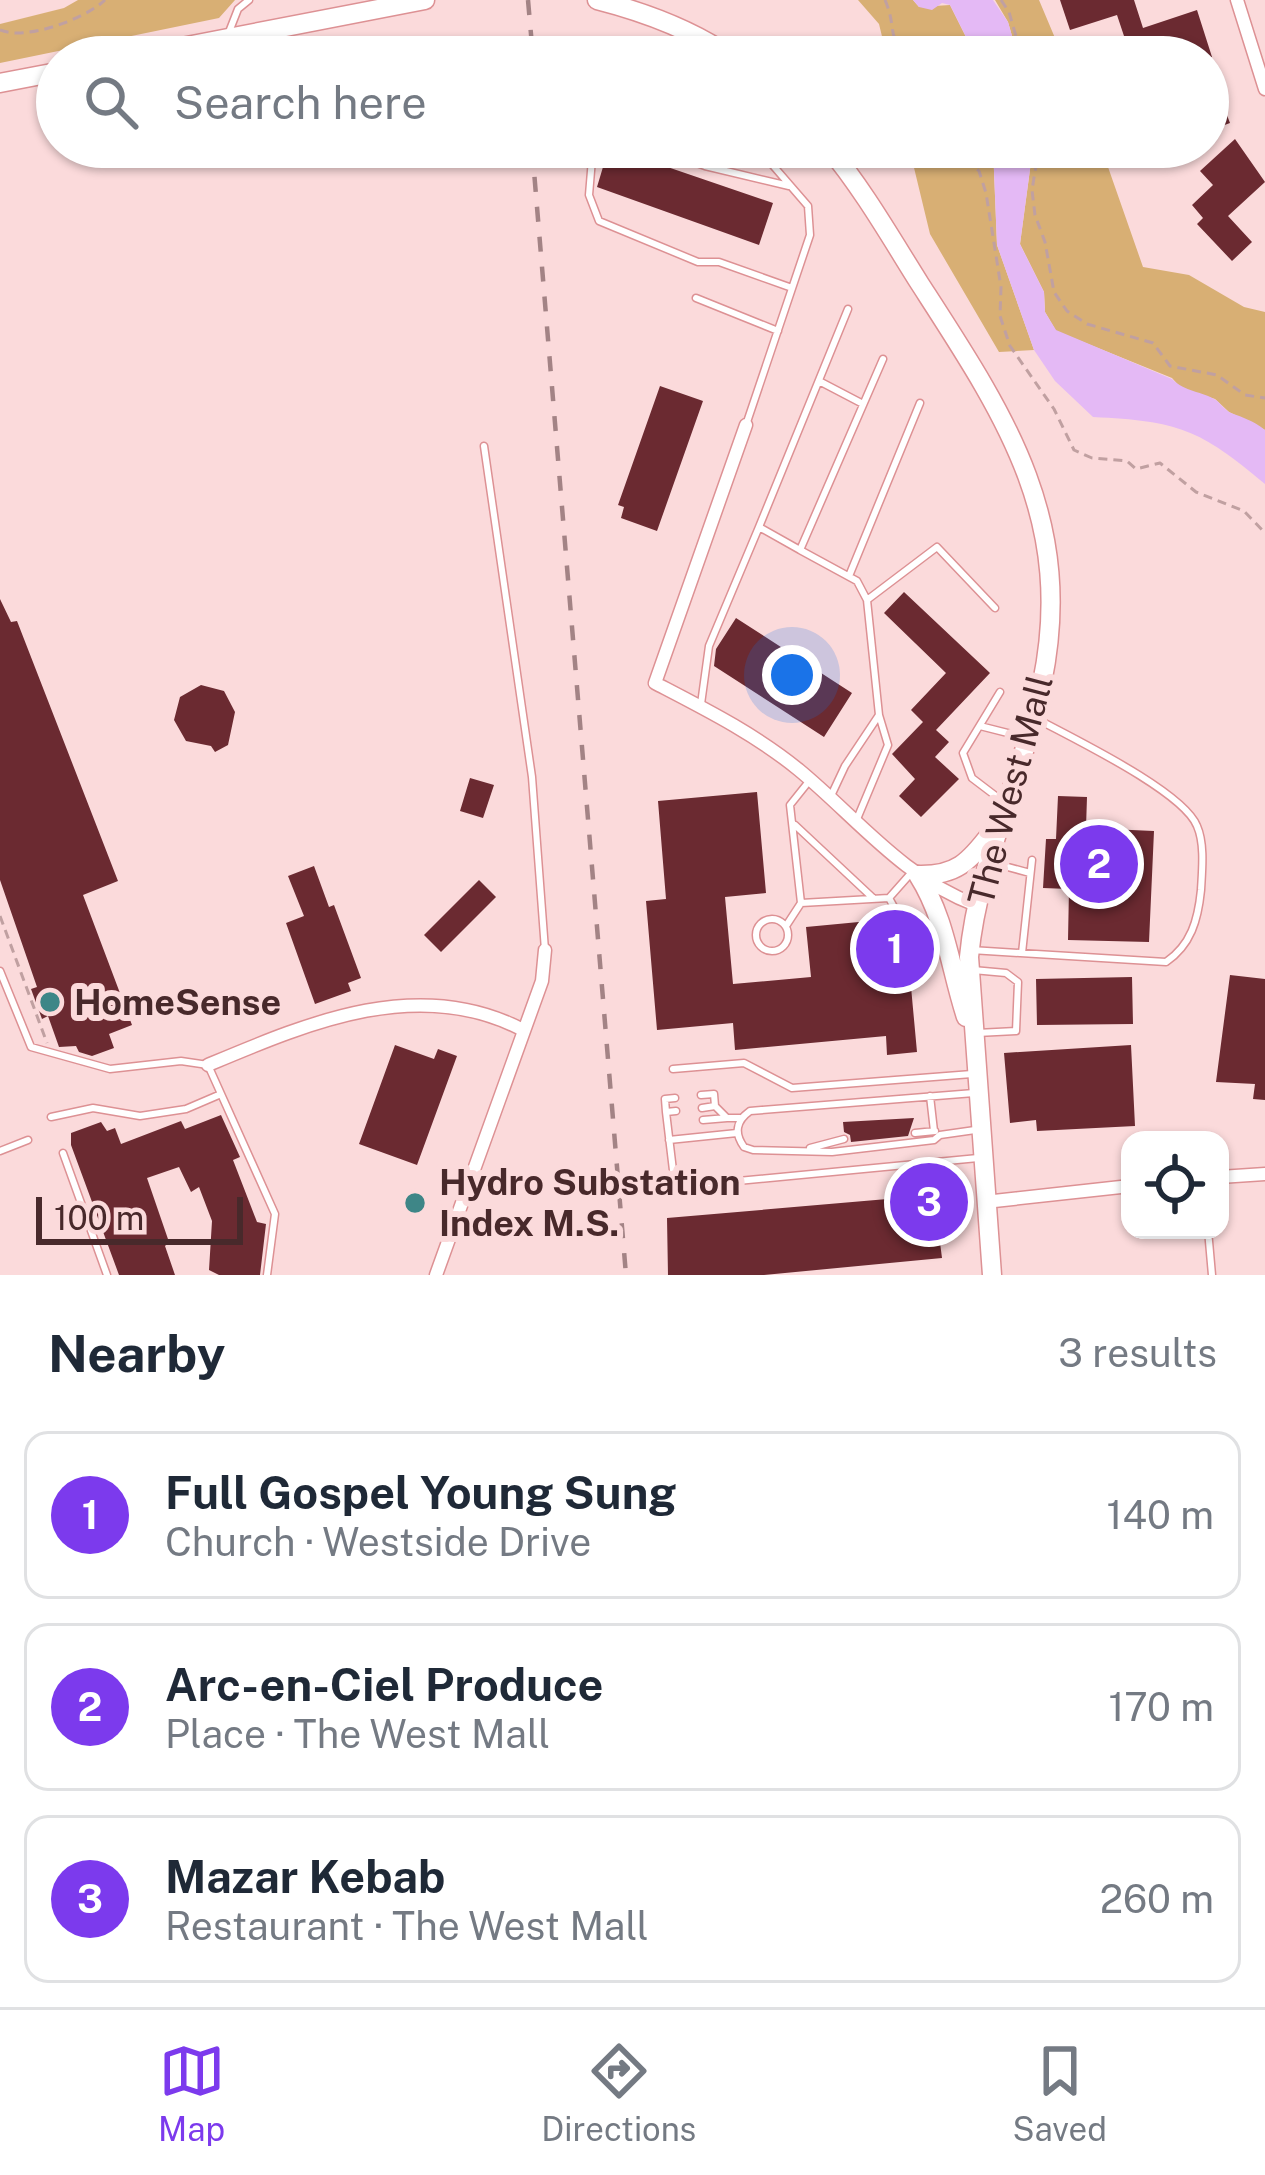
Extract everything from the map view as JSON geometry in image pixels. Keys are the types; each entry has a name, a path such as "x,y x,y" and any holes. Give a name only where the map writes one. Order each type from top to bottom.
{"main road":[{"path":"236,36 425,0"},
{"path":"596,0 696,36"},
{"path":"0,83 36,76"},
{"name":"The West Mall","path":"842,168 1001,411 1032,483 1046,553 1049,628 1034,718 976,904 970,960 992,1275"},
{"path":"973,1037 952,975 940,915 915,873 956,872 969,861 1002,812"}],"street":[{"path":"1237,0 1265,89"},
{"path":"746,425 655,683 762,743 915,873 976,904"},
{"path":"436,1275 542,981 545,950"},
{"path":"208,1065 304,1025 386,1006 460,1006 524,1030"},
{"path":"1229,1176 1265,1174"},
{"path":"985,1202 1121,1187"}],"lane":[{"path":"227,36 238,9 249,0"},
{"path":"591,168 589,194 598,220 698,262 719,262 792,288"},
{"path":"712,168 793,187"},
{"path":"746,425 810,236 808,206 776,168"},
{"path":"696,298 778,331"},
{"path":"700,707 709,646 848,309"},
{"path":"800,550 883,359"},
{"path":"818,381 863,404"},
{"path":"849,576 920,403"},
{"path":"484,446 532,777 545,950"},
{"path":"759,527 857,581 867,600 879,715 888,745 855,822"},
{"path":"867,600 937,547 995,608"},
{"path":"1000,692 963,753 972,778 1002,812"},
{"path":"830,798 879,715"},
{"path":"970,960 1022,953 1166,962 1182,952 1199,911 1202,867 1197,825 1177,800 1094,748 1034,718"},
{"path":"980,726 1027,739"},
{"path":"786,926 778,919 762,922 756,931 760,946 780,950 788,942 786,926 802,903 790,805 810,780"},
{"path":"792,823 874,899"},
{"path":"1022,953 1032,860"},
{"path":"988,861 1030,873"},
{"path":"802,903 889,898 915,873"},
{"path":"889,898 928,969"},
{"path":"970,960 1018,982 1016,1030 973,1037"},
{"path":"0,971 26,1038 36,1048 110,1069 181,1060 208,1065 275,1214 267,1275"},
{"path":"673,1069 745,1063 792,1088 976,1084"},
{"path":"703,1120 740,1118 750,1111 931,1096 976,1084"},
{"path":"51,1117 93,1108 140,1116 186,1109 221,1094"},
{"path":"700,1095 714,1094 715,1106 727,1118"},
{"path":"740,1118 737,1133 744,1147 832,1152 934,1140 931,1096"},
{"path":"675,1098 665,1099 675,1187 982,1158"},
{"path":"702,1108 715,1106"},
{"path":"666,1112 676,1111"},
{"path":"667,1124 677,1123"},
{"path":"915,1133 980,1130"},
{"path":"669,1140 737,1133"},
{"path":"807,1149 844,1139"},
{"path":"0,1150 28,1140"},
{"path":"63,1153 107,1275"},
{"path":"1209,1239 1212,1275"}],"path":[{"path":"0,30 14,36 35,33 92,12 105,0"},
{"path":"885,0 892,36"},
{"path":"1001,0 1014,36"},
{"path":"976,168 986,193 1001,286 1000,316 1010,346 1054,410 1074,450 1092,458 1127,461 1136,469 1160,464 1196,492 1244,512 1265,533"},
{"path":"1034,168 1035,215 1054,292 1067,311 1087,324 1153,343 1170,366 1217,375 1245,395 1265,398"},
{"path":"0,916 48,1045"}],"shaded area":[{"path":"78,0 235,0 219,18 131,36 36,36 36,56 0,63 0,24"},
{"path":"858,0 913,0 919,7 950,5 966,36 882,36 879,24"},
{"path":"913,0 993,0 1012,36 966,36 950,5 942,3 932,10"},
{"path":"995,0 1039,0 1054,36 1012,36"},
{"path":"914,168 994,168 997,245 1034,350 999,352 930,234"},
{"path":"994,168 1030,168 1020,244 1044,292 1045,312 1056,330 1210,397 1265,430 1265,484 1223,451 1187,431 1147,421 1093,417 1055,381 1034,350 997,245"},
{"path":"1030,168 1108,168 1143,267 1189,275 1244,307 1265,312 1265,430 1229,412 1215,399 1181,388 1172,378 1056,331 1045,312 1044,292 1020,244"}],"building":[{"path":"1060,0 1134,0 1143,28 1197,10 1205,36 1124,36 1117,15 1070,30"},
{"path":"1235,139 1265,182 1228,216 1252,242 1232,261 1197,224 1203,218 1192,205 1213,185 1200,171 1229,168 1229,144"},
{"path":"603,168 670,168 773,203 759,245 597,187"},
{"path":"660,386 703,401 657,531 621,518 624,507 618,505"},
{"path":"904,592 990,673 936,730 949,742 935,757 959,779 921,817 899,796 915,779 892,754 923,722 911,710 946,673 884,613"},
{"path":"0,599 11,622 17,621 118,881 83,895 132,1025 109,1034 114,1048 92,1056 76,1046 59,1047 48,1016 42,1019 31,989 37,987 0,880"},
{"path":"736,618 852,693 824,737 714,666 716,649"},
{"path":"201,685 224,691 235,712 228,745 215,752 211,746 186,741 174,720 180,697"},
{"path":"470,778 494,785 483,818 460,811"},
{"path":"757,792 766,893 725,897 733,984 811,977 806,927 880,920 885,979 910,976 917,1052 887,1055 886,1036 735,1050 733,1023 657,1030 646,901 666,899 658,801"},
{"path":"1058,796 1087,797 1086,828 1154,831 1149,942 1068,940 1069,889 1043,888 1046,839 1056,839"},
{"path":"314,866 361,978 348,983 351,991 315,1004 286,923 304,916 288,876"},
{"path":"479,880 496,897 441,952 424,935"},
{"path":"1230,975 1265,979 1265,1100 1253,1099 1255,1084 1216,1082"},
{"path":"1132,977 1133,1024 1037,1025 1036,979"},
{"path":"395,1045 434,1059 438,1049 457,1056 417,1165 359,1144"},
{"path":"1131,1045 1135,1126 1037,1131 1036,1120 1010,1123 1004,1053"},
{"path":"221,1115 240,1157 233,1160 257,1222 266,1224 260,1275 219,1275 209,1270 212,1221 199,1187 191,1192 179,1167 147,1178 175,1275 119,1275 71,1145 71,1133 101,1122 107,1131 115,1128 121,1144 181,1121 185,1129"},
{"path":"914,1118 908,1136 851,1142 844,1132 843,1122"},
{"path":"934,1195 942,1258 764,1275 668,1275 667,1218"}],"railway":[{"path":"528,0 531,36"},
{"path":"534,168 626,1275"}],"place":[{"name":"Arc-en-Ciel Produce","path":"1099,864"},
{"name":"Full Gospel Young Sung","path":"895,949"},
{"name":"HomeSense","path":"50,1002"},
{"name":"Mazar Kebab","path":"929,1202"},
{"name":"Hydro Substation Index M.S.","path":"415,1203"}]}
